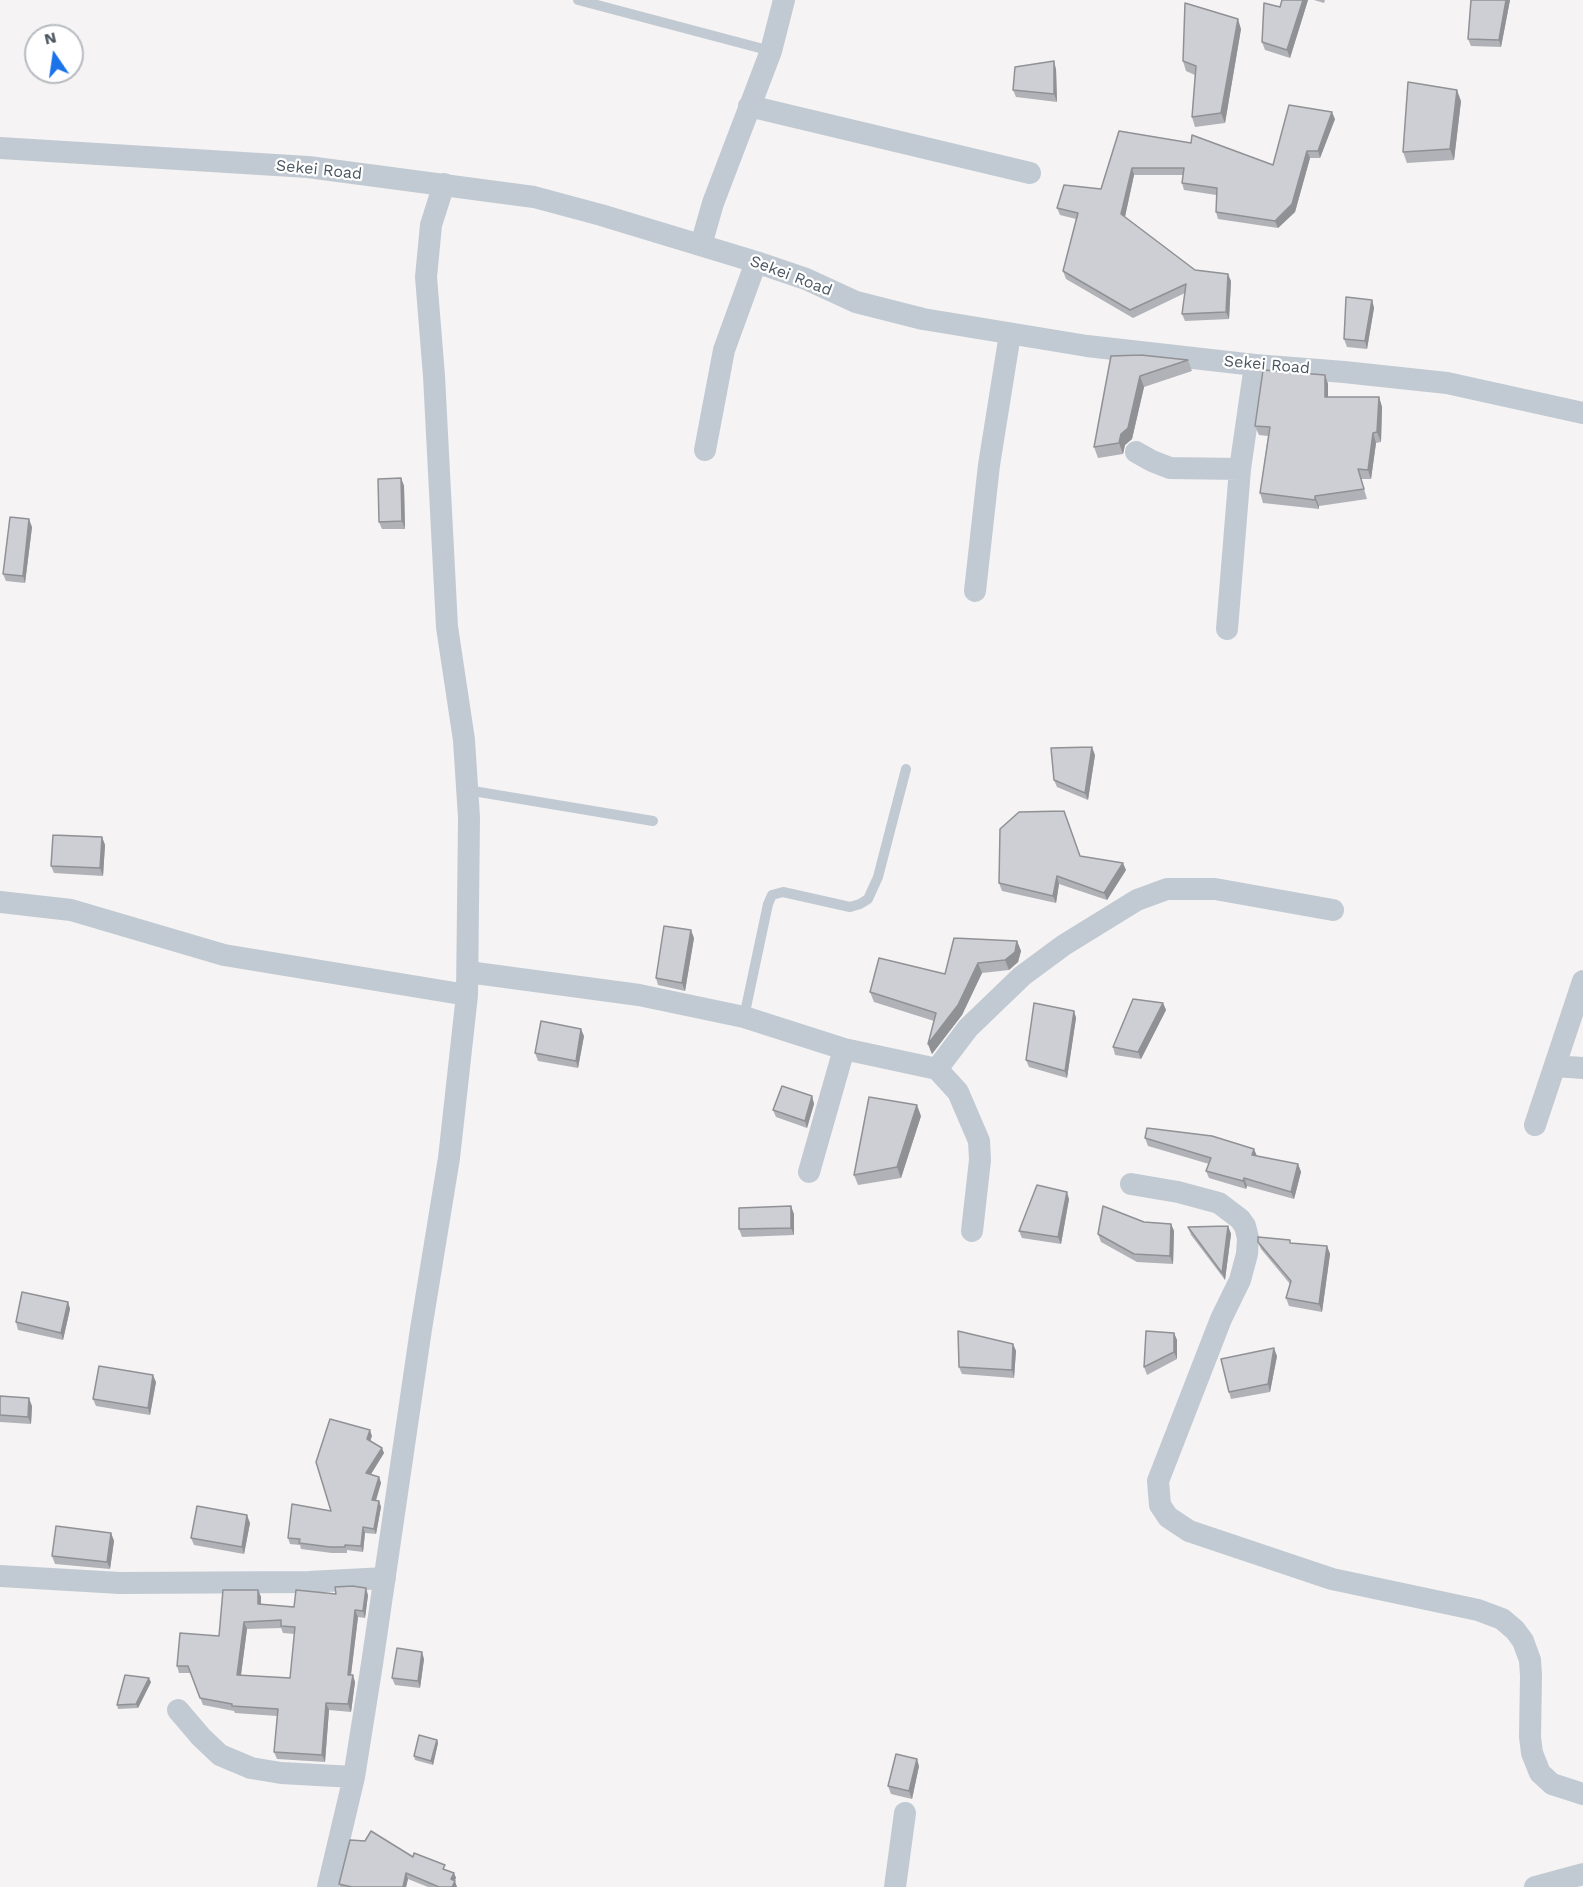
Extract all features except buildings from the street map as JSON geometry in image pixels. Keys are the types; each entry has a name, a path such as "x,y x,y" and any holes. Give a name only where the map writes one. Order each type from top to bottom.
{"street":[{"path":"700,245 713,203 771,51 784,0"},
{"path":"749,106 1030,173"},
{"name":"Sekei Road","path":"0,148 308,167 534,197 601,214 756,262 806,279 856,302 923,319 1087,346 1447,383 1583,413"},
{"path":"328,1887 354,1777 449,1158 467,995 469,818 464,740 447,627 434,376 426,277 431,225 444,184"},
{"path":"705,450 724,350 756,262"},
{"path":"975,591 989,465 1010,334"},
{"path":"1227,629 1240,469 1255,365"},
{"path":"1136,452 1170,468 1240,469"},
{"path":"937,1069 968,1028 1022,976 1064,945 1137,900 1167,889 1215,889 1333,910"},
{"path":"0,902 71,910 224,955 467,995"},
{"path":"468,972 639,995 744,1017 844,1049 937,1069 958,1092 979,1141 980,1160 972,1231"},
{"path":"1535,1125 1583,981"},
{"path":"809,1172 844,1049"},
{"path":"1555,1066 1583,1068"},
{"path":"1131,1184 1178,1192 1220,1203 1240,1219 1245,1226 1248,1238 1247,1254 1240,1280 1221,1319 1158,1481 1160,1505 1168,1517 1189,1531 1332,1579 1478,1610 1502,1619 1515,1630 1523,1641 1530,1660 1532,1676 1530,1737 1532,1753 1540,1773 1552,1784 1583,1794"},
{"path":"0,1576 120,1583 309,1582 385,1578"},
{"path":"178,1710 220,1755 250,1768 281,1773 354,1777"},
{"path":"895,1887 905,1813"},
{"path":"1535,1887 1583,1874"}],"lane":[{"path":"578,0 771,51"},
{"path":"744,1017 768,904 772,896 783,892 850,907 868,899 878,877 906,769"},
{"path":"467,790 653,821"}]}
